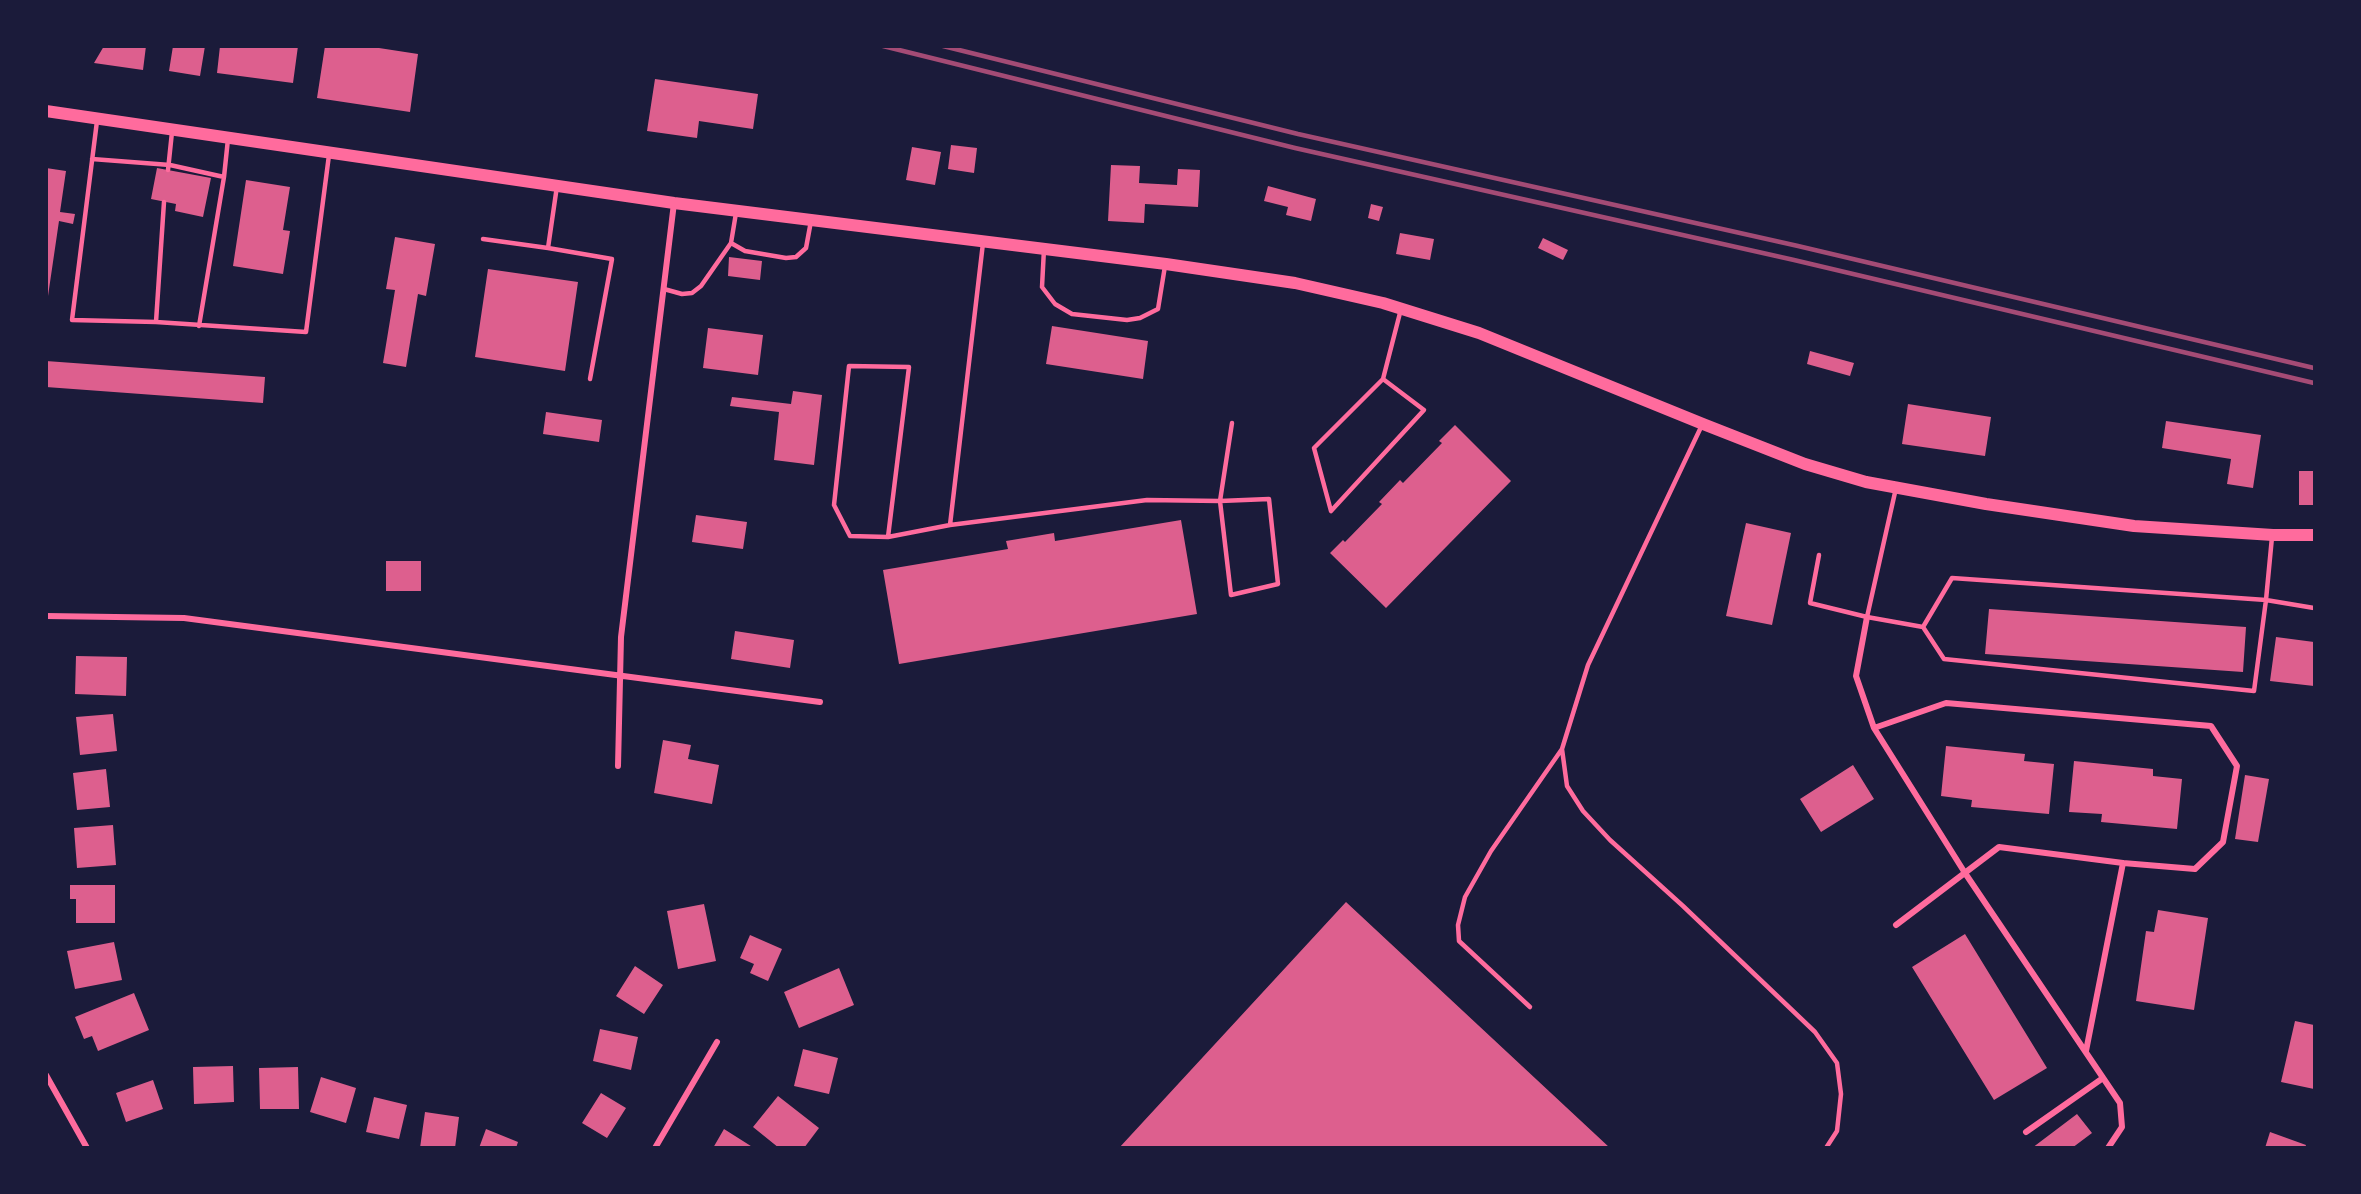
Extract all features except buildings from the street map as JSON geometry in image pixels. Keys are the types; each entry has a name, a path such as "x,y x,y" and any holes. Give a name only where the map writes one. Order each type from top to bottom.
{"main road":[{"path":"46,111 674,203 1044,248 1295,283 1401,309 1479,333 1805,464 1866,482 2037,512 2134,526 2273,535 2314,535"}],"street":[{"path":"618,766 621,637 674,203"},
{"path":"46,616 184,618 820,702"},
{"path":"1867,617 1856,676 1875,728 1965,873 2120,1103 2122,1127 2108,1148"},
{"path":"1875,728 1946,703 2211,726 2237,766 2223,842 2195,869 2123,863 1999,847 1896,925"},
{"path":"2086,1051 2123,863"},
{"path":"655,1148 717,1042"},
{"path":"46,1075 87,1148"},
{"path":"2026,1132 2103,1078"}],"lane":[{"path":"97,118 72,320 156,322 306,332 329,152"},
{"path":"169,167 173,129"},
{"path":"199,326 224,177 228,137"},
{"path":"92,159 169,167 224,177"},
{"path":"548,248 557,186"},
{"path":"156,322 164,202"},
{"path":"664,289 682,294 692,292 701,285 731,243 736,211"},
{"path":"731,243 746,251 796,257 806,248 811,220"},
{"path":"483,239 612,259 590,379"},
{"path":"950,525 984,241"},
{"path":"1044,248 1042,287 1054,304 1072,314 1127,320 1140,318 1158,309 1166,264"},
{"path":"1383,379 1424,410 1331,511 1314,447 1383,379 1401,309"},
{"path":"888,537 909,367 849,366 834,505 850,537 888,537 950,525 1147,500 1220,501 1269,499 1278,584 1232,595 1220,501 1232,423"},
{"path":"1530,1007 1459,941 1458,925 1465,897 1491,851 1562,749 1588,665 1703,424"},
{"path":"1867,617 1896,488"},
{"path":"1819,555 1810,603 1867,617 1923,627 1944,659 2254,691 2273,535"},
{"path":"1923,627 1953,578 2266,600 2314,608"},
{"path":"1562,749 1567,786 1582,811 1815,1032 1837,1063 1841,1094 1837,1131 1826,1148"}],"railway":[{"path":"883,46 1295,148 1794,260 2314,383"},
{"path":"943,46 1298,134 1798,246 2314,368"}]}
